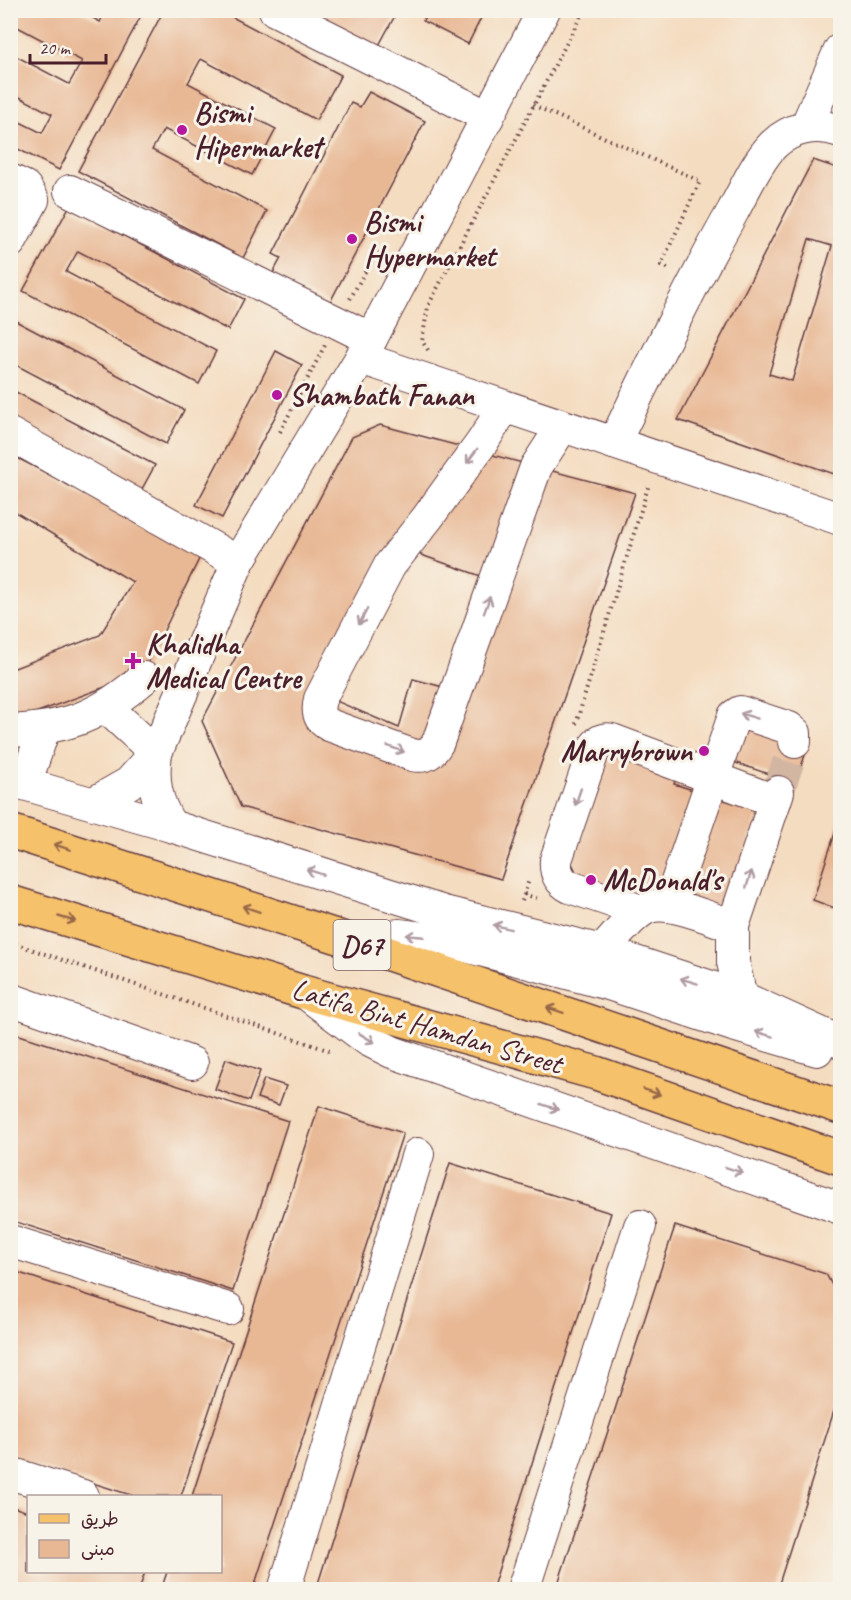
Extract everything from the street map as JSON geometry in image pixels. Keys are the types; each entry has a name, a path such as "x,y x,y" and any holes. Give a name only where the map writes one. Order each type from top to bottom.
{"main road":[{"name":"Latifa Bint Hamdan Street","path":"10,831 351,941 840,1107"},
{"name":"Latifa Bint Hamdan Street","path":"10,902 303,992 596,1073 840,1158"}],"street":[{"path":"274,10 488,117"},
{"path":"171,826 157,799 154,769 156,753 238,562 366,349 544,10"},
{"path":"806,127 840,50"},
{"path":"614,443 693,280 772,146 782,137 806,127 823,127 840,131"},
{"path":"10,180 25,187 33,200 10,242"},
{"path":"70,190 366,349 504,407 840,519"},
{"path":"504,407 483,441 390,565 320,699 318,713 321,719 329,725 419,757 434,750 536,467 562,427"},
{"path":"10,434 238,562"},
{"path":"10,731 44,729 76,720 106,707 144,678"},
{"path":"106,707 156,753"},
{"path":"602,951 655,908 737,713 791,729 795,733 795,742"},
{"path":"44,729 18,782 171,826 382,894 602,951 741,997 840,1042"},
{"path":"733,926 570,887 564,884 556,873 556,860 595,746 603,740 612,740 712,777 776,796 733,926 734,962 741,997"},
{"path":"94,803 129,783 156,753"},
{"name":"Latifa Bint Hamdan Street","path":"351,941 399,935 447,940 609,984 840,1057"},
{"path":"303,992 368,1040 392,1052 837,1209"},
{"path":"10,999 192,1062"},
{"path":"284,1590 418,1154"},
{"path":"523,1590 640,1226"},
{"path":"10,1241 228,1309"},
{"path":"10,1473 77,1495"}],"path":[{"path":"428,350 422,341 428,306 584,10"},
{"path":"533,105 700,181 661,265 693,280"},
{"path":"576,726 657,457"},
{"path":"514,930 531,872"},
{"path":"10,942 339,1054"}],"building":[{"path":"10,10 78,10 100,22 106,10 144,10 59,170 10,145 10,117 42,133 52,114 10,92 10,53 69,84 82,61 10,23"},
{"path":"164,10 219,10 341,75 316,120 201,59 188,83 276,129 252,175 164,129 152,150 267,211 243,258 78,171"},
{"path":"308,10 398,10 378,47"},
{"path":"428,10 485,10 468,44 423,21"},
{"path":"369,92 425,121 329,304 272,275 281,258 273,254 351,103 360,107"},
{"path":"813,160 840,169 840,476 678,420","holes":["809,239 832,246 792,381 769,374"]},
{"path":"69,207 244,299 228,330 78,251 66,272 216,351 199,384 23,291"},
{"path":"10,318 184,410 166,444 16,365 10,375"},
{"path":"276,351 302,365 222,518 196,505"},
{"path":"10,389 155,465 137,498 10,431"},
{"path":"380,425 635,493 501,879 241,807 202,721 352,437","holes":["407,550 481,576 443,687 413,679 399,728 329,698"]},
{"path":"10,454 201,555 143,673 16,720 10,719 10,666 15,668 100,635 133,582 10,509"},
{"path":"742,724 808,746 791,797 767,789 772,775 730,761"},
{"path":"602,752 677,775 674,784 759,811 724,914 642,887 638,898 579,878 567,853"},
{"path":"840,818 840,910 813,900"},
{"path":"10,1032 288,1121 233,1291 10,1220"},
{"path":"226,1059 260,1071 249,1101 215,1089"},
{"path":"264,1079 286,1086 279,1105 257,1098"},
{"path":"319,1106 403,1133 253,1590 161,1590 167,1573 222,1573 222,1495 192,1495"},
{"path":"450,1163 611,1213 492,1590 316,1590"},
{"path":"675,1226 826,1274 840,1300 840,1392 777,1590 556,1590"},
{"path":"10,1270 232,1342 181,1495 131,1495 10,1457"},
{"path":"10,1506 27,1512 27,1573 145,1573 139,1590 10,1590"}],"tunnel":[{"path":"778,792 795,742"}],"place":[{"name":"Bismi Hipermarket","path":"182,130"},
{"name":"Bismi Hypermarket","path":"352,239"},
{"name":"Shambath Fanan","path":"277,395"},
{"name":"Khalidha Medical Centre","path":"133,661"},
{"name":"Marrybrown","path":"704,751"},
{"name":"McDonald's","path":"591,880"}]}
